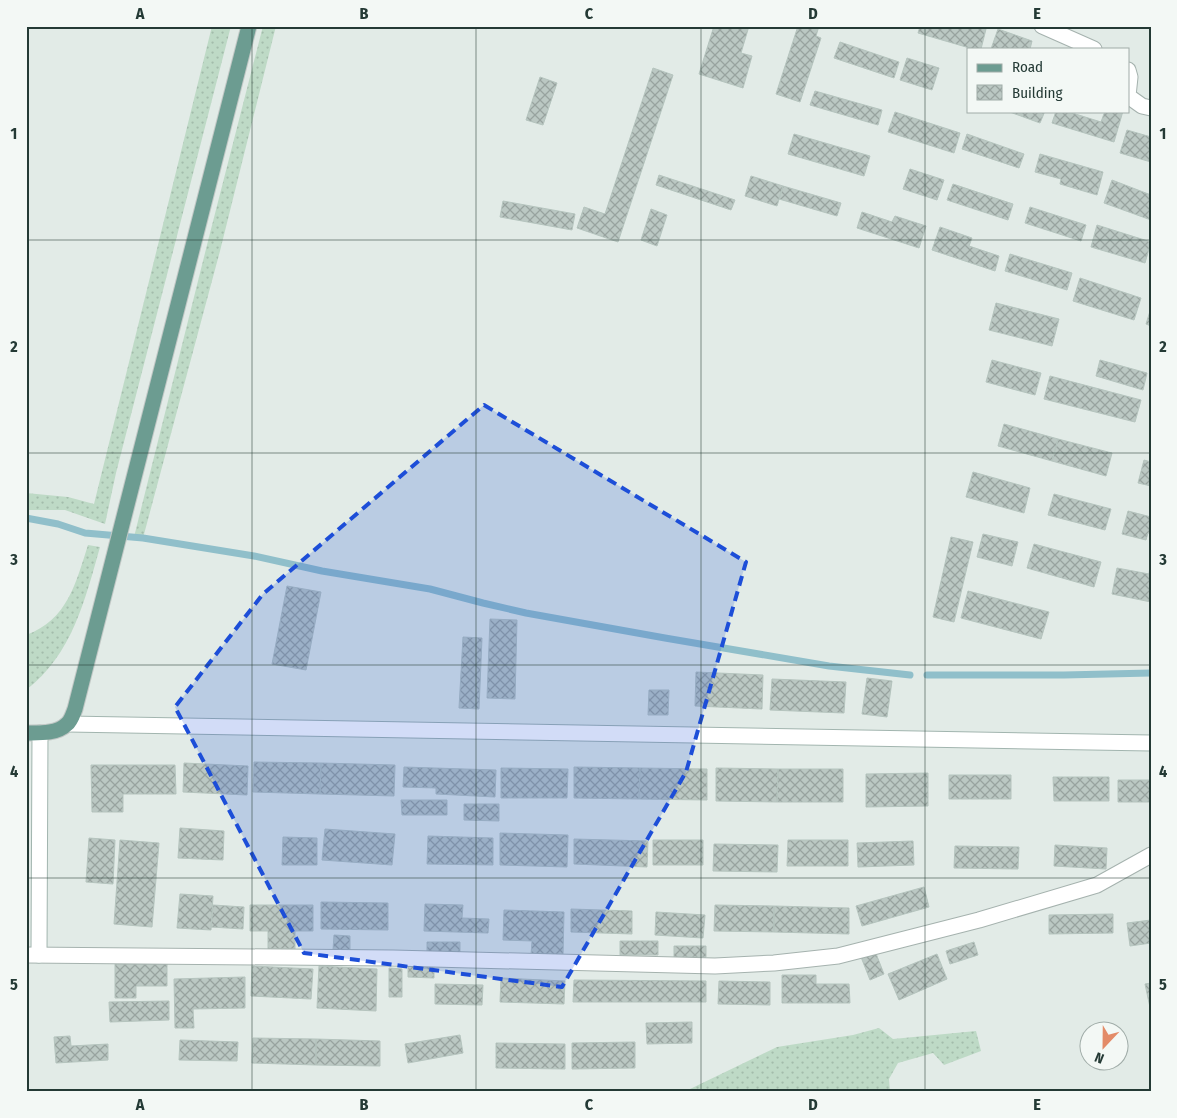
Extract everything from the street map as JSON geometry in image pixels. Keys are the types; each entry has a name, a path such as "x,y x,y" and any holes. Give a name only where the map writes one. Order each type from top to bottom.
{"main road":[{"path":"33,733 56,731 68,724 75,709 249,26"}],"street":[{"path":"1042,26 1092,48"},
{"path":"1130,97 1142,106 1151,108"},
{"path":"68,724 1151,743"},
{"path":"33,733 32,955 402,959 714,966 774,963 838,956 979,920 1097,885 1151,855"}],"highlighted area":[{"path":"484,405 746,562 686,772 562,987 304,953 175,707 263,594"}],"green space":[{"path":"212,26 231,26 116,473 105,524 65,510 26,510 26,493 68,497 94,504"},
{"path":"263,26 276,26 220,251 143,538 134,537 209,237"},
{"path":"88,545 100,547 89,587 75,625 55,660 42,676 26,690 26,635 52,620 61,610 74,586"},
{"path":"879,1028 893,1039 976,1031 981,1051 944,1065 933,1053 898,1063 889,1079 890,1092 688,1092 690,1089 777,1047 853,1035"}],"building":[{"path":"714,26 749,26 741,53 752,56 743,88 699,74"},
{"path":"798,26 819,26 816,36 821,38 800,102 776,94"},
{"path":"920,26 976,26 986,29 981,48 970,48 918,33"},
{"path":"998,29 1032,41 1030,48 991,48"},
{"path":"840,42 899,62 894,78 834,58"},
{"path":"907,58 939,68 932,90 900,80"},
{"path":"653,68 673,75 618,242 577,228 584,207 605,214"},
{"path":"540,77 557,83 543,125 526,120"},
{"path":"815,91 882,110 878,125 810,105"},
{"path":"895,112 960,133 954,153 888,132"},
{"path":"1010,112 1045,112 1040,123"},
{"path":"1056,112 1069,112 1101,122 1105,112 1123,112 1114,142 1052,123"},
{"path":"1127,130 1151,137 1151,162 1120,153"},
{"path":"794,134 870,156 864,176 788,154"},
{"path":"967,134 1024,154 1019,168 962,149"},
{"path":"1040,154 1103,172 1097,195 1060,184 1061,179 1035,172"},
{"path":"910,169 944,180 937,200 903,189"},
{"path":"659,175 735,200 731,210 656,185"},
{"path":"751,176 783,186 777,206 745,196"},
{"path":"1112,180 1151,195 1151,220 1104,203"},
{"path":"953,184 1013,204 1008,220 947,200"},
{"path":"783,186 841,203 837,216 779,199"},
{"path":"503,201 575,214 572,230 500,217"},
{"path":"1030,207 1086,225 1081,241 1025,223"},
{"path":"651,209 667,215 657,246 641,240"},
{"path":"862,212 892,222 895,216 926,226 919,248 857,228"},
{"path":"1097,225 1151,242 1145,263 1091,247"},
{"path":"940,227 972,238 969,246 999,256 995,271 932,250"},
{"path":"1010,254 1072,273 1067,290 1005,271"},
{"path":"1080,278 1141,298 1134,320 1073,301"},
{"path":"996,303 1059,319 1052,346 989,330"},
{"path":"1151,308 1151,326 1146,324"},
{"path":"992,360 1041,373 1035,395 986,382"},
{"path":"1100,360 1147,373 1143,390 1096,376"},
{"path":"1050,376 1141,400 1135,422 1044,399"},
{"path":"1004,424 1058,439 1052,461 998,446"},
{"path":"1058,439 1112,453 1106,476 1052,461"},
{"path":"1144,460 1151,462 1151,486 1138,483"},
{"path":"973,472 1030,488 1024,513 966,497"},
{"path":"1054,494 1111,509 1105,530 1048,515"},
{"path":"1128,511 1151,517 1151,533 1148,533 1146,540 1122,534"},
{"path":"983,534 1018,542 1012,566 977,557"},
{"path":"951,537 973,542 954,622 933,617"},
{"path":"1034,544 1101,562 1094,587 1027,568"},
{"path":"1150,566 1151,602 1112,594 1117,568 1149,574"},
{"path":"287,586 321,592 306,670 272,664"},
{"path":"968,591 1049,612 1041,639 961,618"},
{"path":"490,619 517,620 515,699 487,698"},
{"path":"463,637 482,638 479,709 459,708"},
{"path":"696,672 763,675 762,709 695,706"},
{"path":"867,678 892,681 887,717 862,714"},
{"path":"772,679 846,682 844,713 770,710"},
{"path":"649,690 669,690 668,715 648,715"},
{"path":"254,762 321,763 320,794 253,792"},
{"path":"184,763 248,766 247,795 183,792"},
{"path":"321,763 395,765 394,796 320,794"},
{"path":"91,765 175,765 176,794 123,794 123,812 92,812"},
{"path":"404,767 496,770 495,797 436,794 436,788 403,787"},
{"path":"574,767 640,768 639,799 574,798"},
{"path":"501,768 568,769 567,798 501,798"},
{"path":"640,768 707,769 707,800 639,799"},
{"path":"716,768 778,769 777,802 716,801"},
{"path":"778,769 843,769 843,802 777,802"},
{"path":"928,773 928,806 866,807 866,774"},
{"path":"949,775 1011,775 1011,799 949,799"},
{"path":"1053,777 1109,777 1109,801 1054,801"},
{"path":"1118,780 1151,780 1151,802 1118,802"},
{"path":"401,800 447,800 447,815 402,815"},
{"path":"464,804 499,804 499,821 464,820"},
{"path":"180,828 224,831 223,860 178,858"},
{"path":"325,829 395,834 392,865 322,860"},
{"path":"500,833 568,835 567,867 500,865"},
{"path":"428,836 493,838 493,865 427,864"},
{"path":"283,837 317,838 317,865 282,865"},
{"path":"89,838 115,840 113,884 86,882"},
{"path":"574,839 648,841 647,867 574,864"},
{"path":"120,840 159,843 152,927 114,924"},
{"path":"653,840 703,840 703,865 653,865"},
{"path":"788,840 848,840 848,866 787,866"},
{"path":"913,841 914,865 858,867 857,843"},
{"path":"714,844 778,845 777,872 713,871"},
{"path":"1055,845 1107,848 1106,869 1054,866"},
{"path":"955,846 1019,847 1018,869 954,868"},
{"path":"924,887 929,907 862,926 856,906"},
{"path":"180,894 213,896 211,930 177,928"},
{"path":"321,902 388,903 388,930 321,929"},
{"path":"425,904 463,905 462,918 489,919 488,933 424,931"},
{"path":"213,905 244,907 243,929 211,927"},
{"path":"250,905 313,905 313,931 295,931 295,949 268,949 268,931 250,931"},
{"path":"715,905 774,906 774,932 714,931"},
{"path":"774,906 849,908 849,934 774,932"},
{"path":"571,909 632,911 632,934 571,932"},
{"path":"504,910 564,912 563,956 531,955 532,941 503,940"},
{"path":"656,912 705,915 703,938 655,935"},
{"path":"1113,914 1113,933 1049,934 1049,915"},
{"path":"1151,920 1151,943 1130,946 1127,923"},
{"path":"334,935 350,936 350,950 333,950"},
{"path":"620,941 658,941 658,955 620,955"},
{"path":"427,942 460,942 460,953 427,953"},
{"path":"974,942 978,955 950,964 946,951"},
{"path":"674,946 706,946 706,957 674,957"},
{"path":"875,951 884,974 870,980 861,957"},
{"path":"937,954 947,979 899,1000 888,974"},
{"path":"115,964 167,964 167,986 136,986 136,998 115,998"},
{"path":"252,966 313,969 311,999 251,996"},
{"path":"319,966 377,969 376,1011 317,1008"},
{"path":"408,966 434,967 434,978 408,977"},
{"path":"389,968 402,969 402,997 389,997"},
{"path":"782,975 816,975 816,984 849,984 850,1003 782,1003"},
{"path":"245,977 245,1008 193,1009 194,1028 175,1028 174,979"},
{"path":"501,978 565,981 564,1004 500,1002"},
{"path":"574,980 706,981 706,1002 573,1002"},
{"path":"719,981 770,982 770,1005 718,1004"},
{"path":"1151,983 1151,1012 1145,984"},
{"path":"435,984 483,985 482,1005 435,1004"},
{"path":"169,1001 169,1020 110,1022 109,1002"},
{"path":"692,1022 692,1043 647,1044 646,1023"},
{"path":"460,1035 463,1053 408,1063 405,1044"},
{"path":"70,1036 71,1046 108,1044 108,1060 56,1063 54,1037"},
{"path":"253,1038 316,1039 316,1065 252,1063"},
{"path":"316,1039 380,1041 380,1066 316,1065"},
{"path":"180,1040 238,1042 237,1061 179,1060"},
{"path":"635,1042 635,1068 572,1069 572,1043"},
{"path":"496,1043 565,1044 565,1069 496,1068"}],"waterway":[{"path":"26,518 58,524 85,533 143,538 254,556 322,571 430,589 526,613 665,638 829,666 910,675"},
{"path":"927,675 1151,673"}]}
